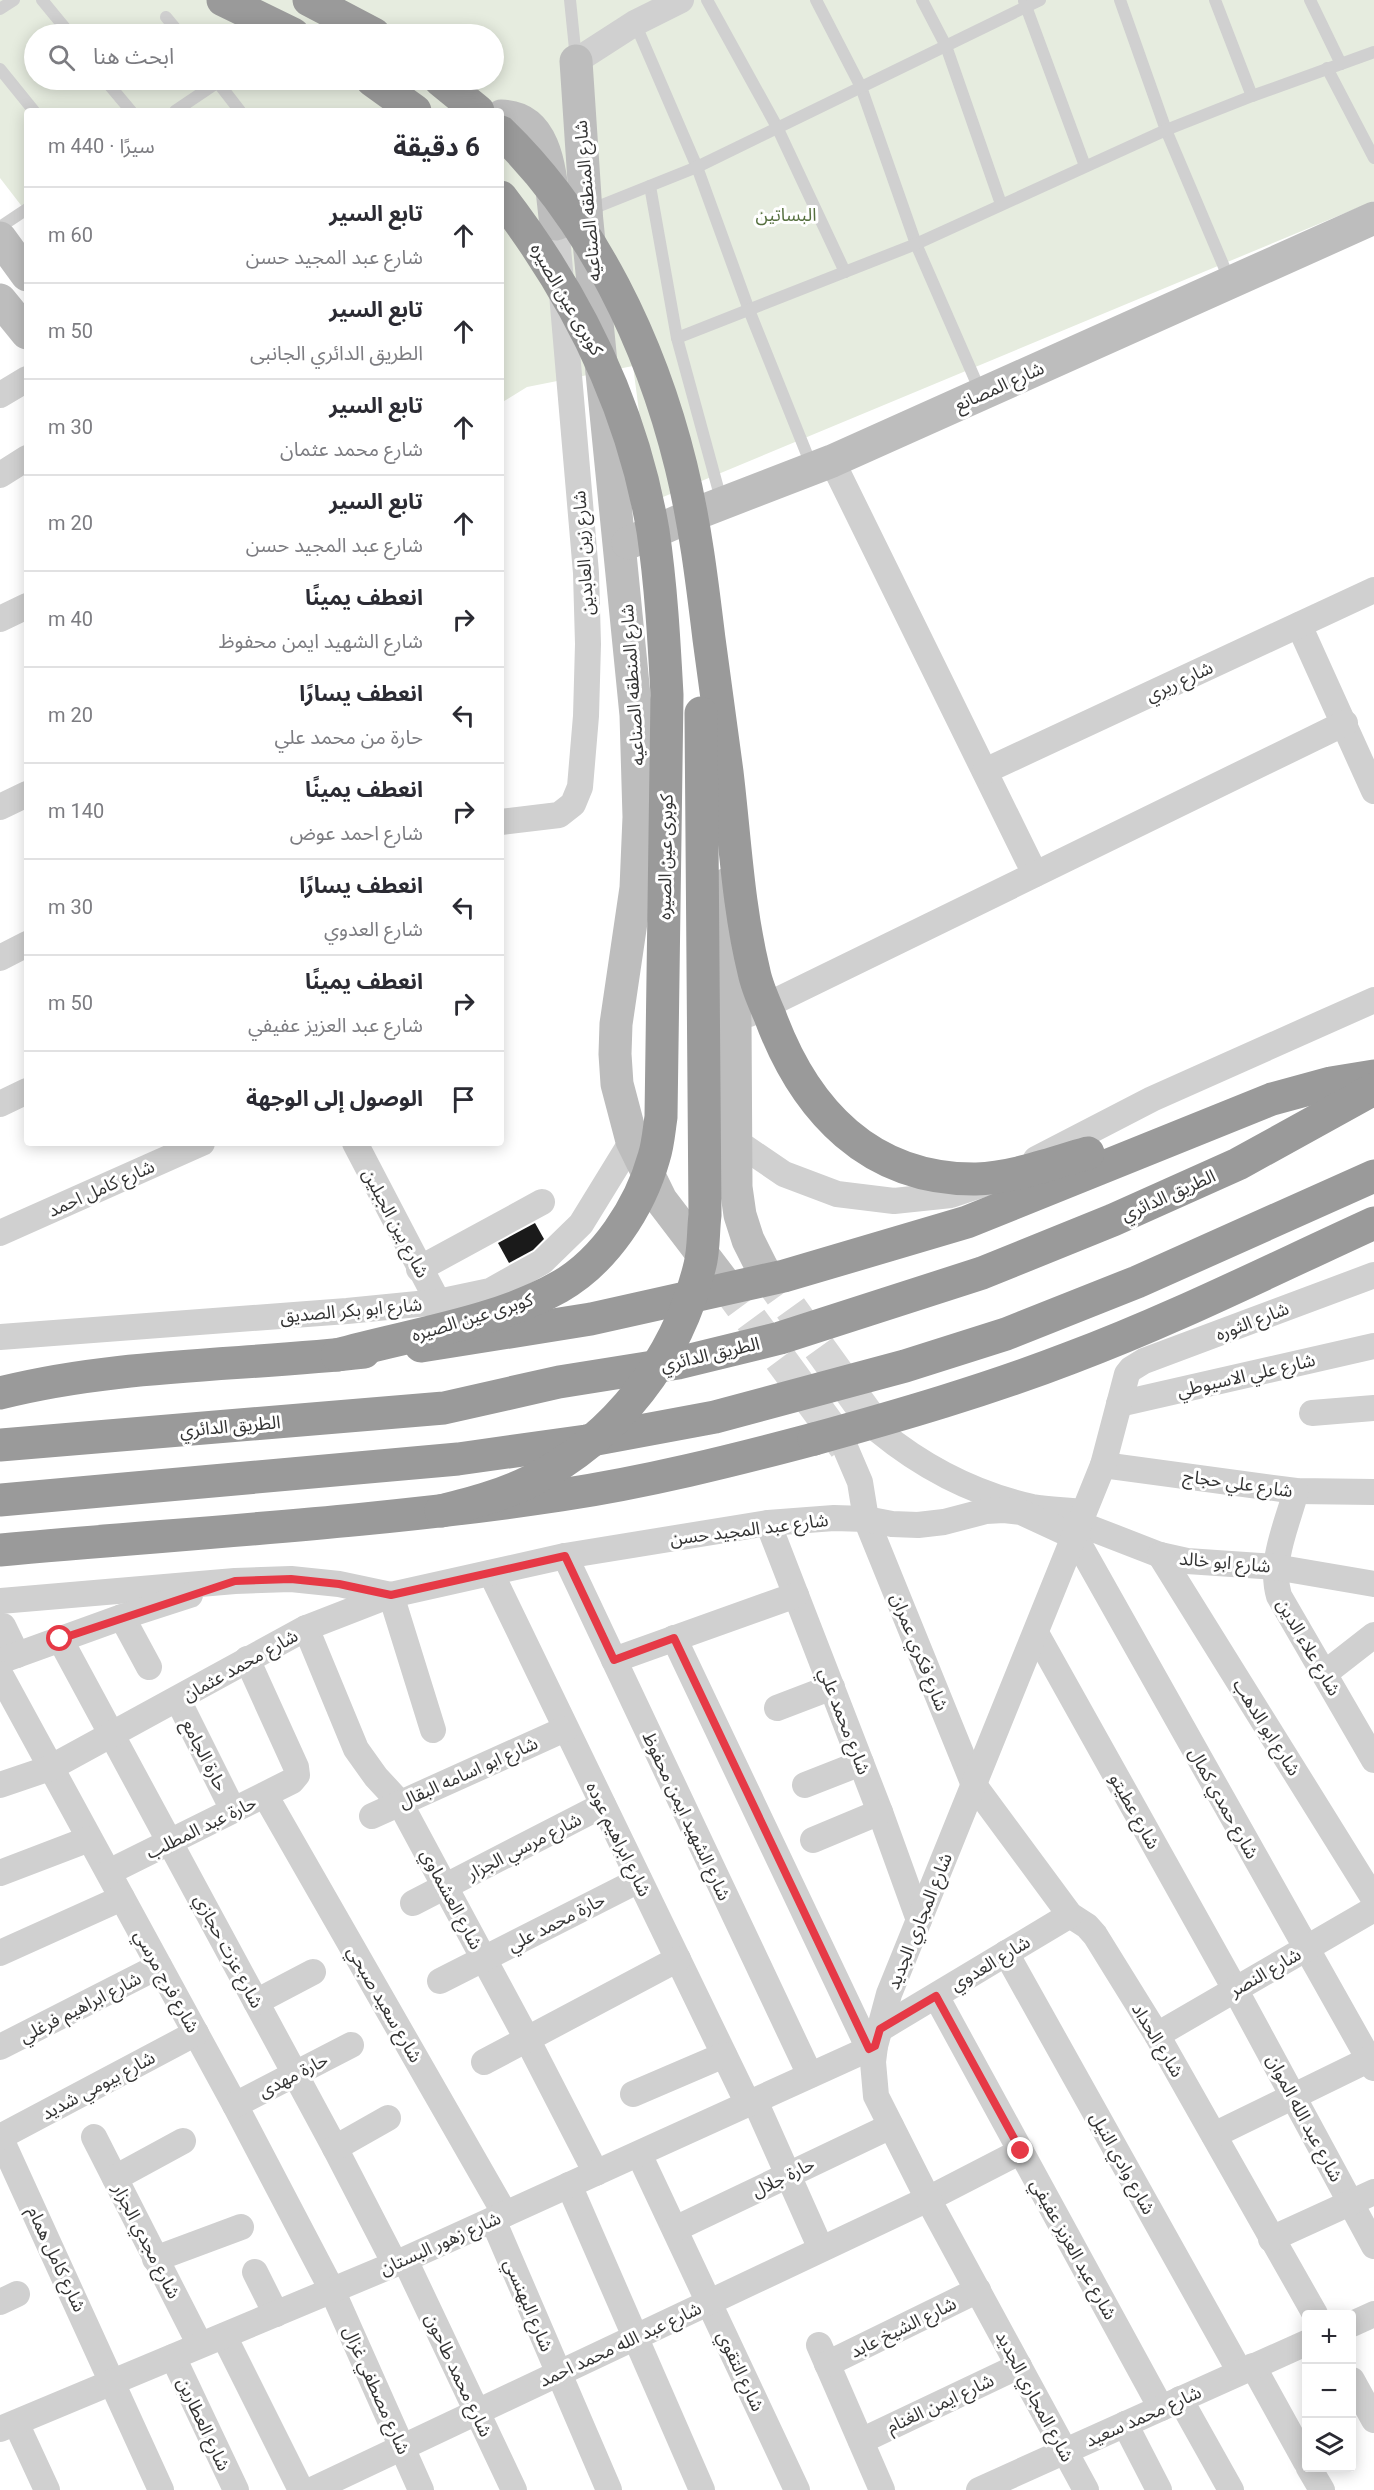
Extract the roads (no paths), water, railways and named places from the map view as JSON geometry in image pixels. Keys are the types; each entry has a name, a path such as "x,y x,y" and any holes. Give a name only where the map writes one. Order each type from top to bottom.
{"highway":[{"path":"223,0 272,24"},
{"path":"309,0 355,24"},
{"path":"386,90 411,108"},
{"path":"452,90 474,108"},
{"path":"504,135 524,155 560,201 594,251 622,303 665,412 681,466 703,581 741,904 754,975 780,1044 817,1106 850,1138 889,1161 933,1175 978,1179 1023,1171 1191,1122 1243,1110"},
{"name":"كوبرى عين الصيره","path":"337,1355 496,1314 525,1304 561,1286 593,1261 619,1230 640,1195 654,1157 661,1117 667,695 664,637 652,530 626,423 606,370 582,318 554,271 504,201"},
{"path":"441,1511 487,1499 531,1481 572,1456 609,1426 641,1391 667,1351 687,1308 701,1263 705,1215 701,645 703,581"},
{"path":"0,1393 72,1378 118,1372 337,1355 438,1344 548,1327 668,1304 784,1276 967,1222 1243,1110 1301,1090 1374,1076"},
{"name":"الطريق الدائري","path":"0,1445 444,1408 559,1382 678,1364 780,1338 982,1273 1113,1220 1238,1164 1374,1089"},
{"path":"0,1500 458,1459 586,1441 715,1417 905,1365 1006,1334 1137,1282 1374,1176"},
{"path":"0,1550 441,1511 563,1495 648,1479 794,1445 901,1415 1070,1358 1154,1324 1374,1223"}],"street":[{"path":"576,61 635,23 681,0"},
{"name":"شارع المنطقه الصناعيه","path":"576,61 571,218 621,546 636,715 639,817 636,888 616,1024 617,1084 632,1141 661,1200 722,1280"},
{"path":"504,117 518,119 527,124 540,139 571,218"},
{"name":"شارع زين العابدين","path":"504,822 559,815 573,804 580,787 586,716 588,644 571,218"},
{"name":"شارع المصانع","path":"621,546 822,464 1374,218"},
{"path":"0,238 24,270"},
{"path":"0,395 24,380"},
{"path":"0,475 24,461"},
{"path":"822,464 985,771 1035,874"},
{"path":"711,508 735,1021 736,1187 740,1215 748,1240 762,1269"},
{"name":"شارع ريري","path":"985,771 1374,590"},
{"path":"0,619 24,607"},
{"path":"1299,625 1374,791"},
{"path":"735,1021 1345,723"},
{"path":"0,807 24,795"},
{"path":"0,958 24,946"},
{"path":"737,1142 784,1174 837,1194 894,1202 951,1195 1005,1176 1124,1113 1374,1000"},
{"path":"0,1104 24,1092"},
{"name":"شارع ابو بكر الصديق","path":"0,1337 347,1311 438,1302 490,1291 542,1262 581,1224 632,1141"},
{"name":"شارع كامل احمد","path":"0,1233 195,1146"},
{"name":"شارع بين الجبلين","path":"357,1146 438,1302"},
{"path":"419,1269 542,1202"},
{"name":"شارع الثوره","path":"1131,1369 1144,1361 1374,1275"},
{"name":"شارع علي الاسيوطي","path":"1119,1404 1374,1346"},
{"name":"شارع المجاري الجديد","path":"1086,2490 928,2199 876,2096 873,2062 875,2041 889,1994 1103,1465 1124,1381 1131,1369"},
{"path":"1312,1413 1374,1408"},
{"path":"879,1431 899,1448 940,1474 986,1494 1033,1507 1079,1524"},
{"name":"شارع فكري عمران","path":"845,1447 860,1482 866,1519 974,1785"},
{"name":"شارع علي حجاج","path":"1103,1465 1296,1491 1374,1492"},
{"name":"شارع علاء الدين","path":"1296,1491 1275,1567 1275,1584 1279,1596 1374,1760"},
{"name":"شارع عبد المجيد حسن","path":"491,1573 565,1556 768,1523 834,1518 918,1525 944,1522 986,1511 1004,1510 1079,1524"},
{"name":"شارع محمد علي","path":"768,1523 880,1812 919,1920"},
{"name":"شارع ابو خالد","path":"1079,1524 1160,1555 1187,1561 1275,1567 1374,1584"},
{"name":"شارع حمدي كمال","path":"1079,1524 1305,1949 1372,2062"},
{"name":"شارع ابو الدهب","path":"1160,1555 1374,1899"},
{"name":"شارع الشهيد ايمن محفوظ","path":"565,1556 810,2076"},
{"name":"شارع محمد عثمان","path":"0,1785 50,1767 112,1736 306,1628 391,1595 491,1573"},
{"name":"شارع ابراهيم عوده","path":"491,1573 724,2055 752,2102 788,2175 821,2249"},
{"path":"0,1601 235,1581 291,1579 339,1584 391,1595 433,1730"},
{"path":"3,1626 8,1658 122,1617 235,1581"},
{"path":"614,1660 796,1595"},
{"path":"122,1617 149,1667"},
{"name":"شارع العشماوي","path":"306,1628 356,1749 376,1777 400,1803 527,2038 596,2173"},
{"name":"شارع عطيتو","path":"1036,1633 1235,1989"},
{"path":"1324,1674 1374,1637"},
{"path":"674,1638 875,2041"},
{"name":"شارع عزت حجازي","path":"60,1639 335,2148 400,2262"},
{"name":"حارة عبد المطلب","path":"109,1872 265,1795 292,1781 297,1775 296,1767 247,1659"},
{"name":"شارع فرج مرسي","path":"0,1674 235,2105 332,2290"},
{"path":"777,1708 832,1687"},
{"name":"حارة الجامع","path":"178,1700 233,1810"},
{"name":"شارع ابو اسامه البقال","path":"372,1816 565,1729"},
{"path":"806,1785 861,1763"},
{"name":"شارع الحداد","path":"974,1785 1070,1915 1087,1926 1095,1935 1156,2035 1313,2310"},
{"name":"شارع سعيد صبحي","path":"265,1795 499,2217"},
{"name":"شارع مرسي الجزار","path":"413,1904 603,1805"},
{"path":"813,1840 880,1812"},
{"path":"0,1873 89,1839"},
{"name":"حارة محمد علي","path":"440,1981 639,1880"},
{"path":"0,1953 122,1898"},
{"name":"شارع النصر","path":"1156,2035 1374,1909"},
{"name":"شارع العدوي","path":"875,2041 936,1996 1070,1915"},
{"name":"شارع وادي النيل","path":"1006,1953 1246,2369 1302,2457"},
{"path":"484,2062 678,1959"},
{"name":"شارع ابراهيم فرغلي","path":"0,2047 159,1966"},
{"path":"256,2002 313,1972"},
{"name":"شارع عبد الله الموان","path":"1235,1989 1374,2246"},
{"name":"شارع عبد العزيز عفيفي","path":"936,1996 1021,2151 1171,2404 1231,2490"},
{"name":"شارع بيومي شديد","path":"0,2137 196,2033"},
{"name":"شارع زهور البستان","path":"6,2422 113,2382 400,2262 810,2076 875,2041"},
{"name":"حارة مهدى","path":"235,2105 351,2045"},
{"path":"633,2094 724,2055"},
{"path":"1214,2135 1372,2062"},
{"path":"335,2148 388,2118"},
{"name":"حارة جلال","path":"675,2229 891,2126"},
{"name":"شارع كامل همام","path":"0,2137 161,2490"},
{"name":"شارع مجدي الجزار","path":"94,2137 200,2345"},
{"path":"115,2178 183,2142"},
{"name":"شارع عبد الله محمد احمد","path":"312,2490 928,2199 1021,2151"},
{"name":"شارع التقوي","path":"639,2154 797,2490"},
{"path":"569,2185 702,2490"},
{"path":"1271,2239 1374,2192"},
{"name":"شارع البهنسي","path":"499,2217 558,2373 609,2490"},
{"path":"155,2259 241,2227"},
{"name":"شارع محمد طاحون","path":"400,2262 514,2490"},
{"path":"255,2272 276,2314"},
{"name":"شارع مصطفي غزال","path":"332,2290 421,2490"},
{"name":"شارع الشيخ عابد","path":"861,2441 823,2354 978,2290"},
{"path":"1356,2322 1374,2314"},
{"path":"224,2336 301,2490"},
{"name":"شارع محمد سعيد","path":"979,2490 1302,2345"},
{"name":"شارع العطارين","path":"173,2357 236,2490"},
{"name":"شارع ايمن الغنام","path":"861,2441 1019,2366"},
{"path":"1356,2387 1374,2420"},
{"path":"6,2422 47,2490"},
{"path":"1125,2424 1158,2490"},
{"path":"861,2441 882,2490"},
{"path":"1311,2472 1322,2490"}],"lane":[{"path":"0,9 14,0"},
{"path":"42,0 61,24"},
{"path":"570,0 576,61"},
{"path":"706,0 777,127 845,272"},
{"path":"816,0 861,87 916,244 981,394"},
{"path":"922,0 946,46 1001,204"},
{"path":"571,218 697,166 946,46 1025,3 1040,0"},
{"path":"1120,0 1166,130 1231,282"},
{"path":"1215,0 1252,96"},
{"path":"1310,0 1341,64"},
{"path":"1025,3 1085,166"},
{"path":"166,17 172,24"},
{"path":"635,23 697,166 749,309 822,464"},
{"path":"677,338 916,244 1166,130 1374,52"},
{"path":"1327,68 1374,158"},
{"path":"0,69 32,108"},
{"path":"113,90 128,108"},
{"path":"179,108 204,90"},
{"path":"224,90 238,108"},
{"path":"650,186 711,508"},
{"path":"0,227 24,211"}],"tunnel":[{"path":"762,1268 879,1431"},
{"path":"722,1280 845,1447"}],"park label":[{"name":"البساتين","path":"786,214"}]}
